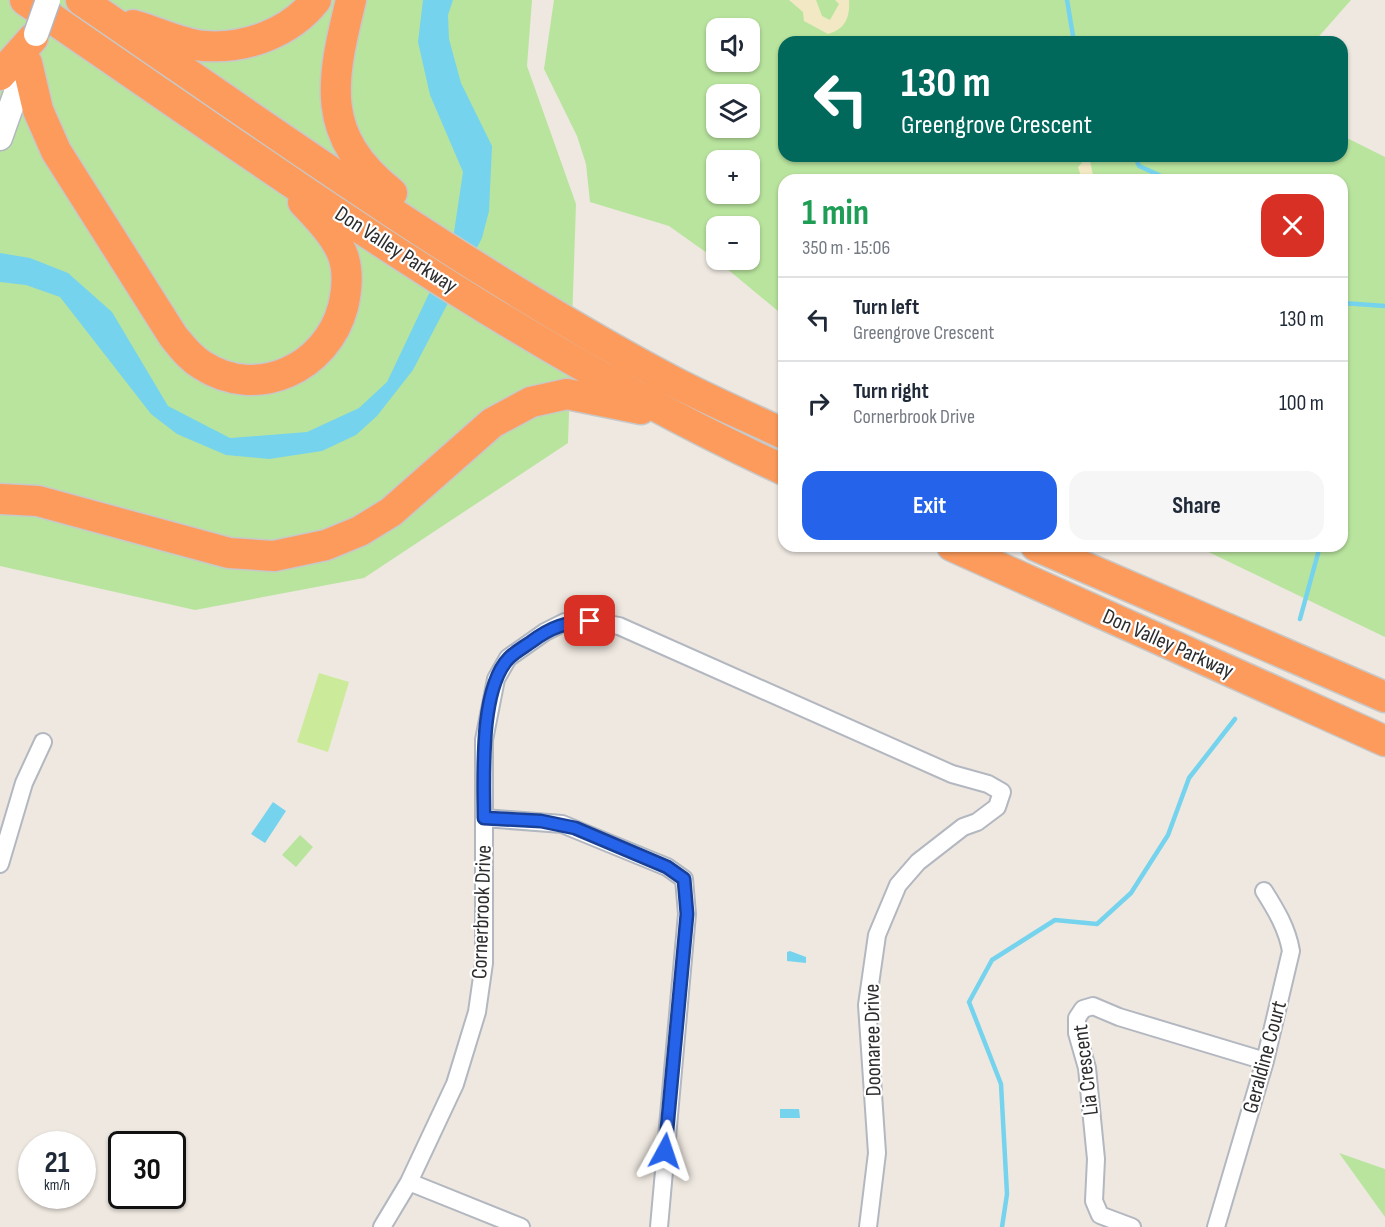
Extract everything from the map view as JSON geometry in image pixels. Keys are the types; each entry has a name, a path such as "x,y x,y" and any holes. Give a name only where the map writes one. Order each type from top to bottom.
{"highway":[{"name":"Don Valley Parkway","path":"25,0 387,246 510,322 675,418 778,467"},
{"path":"92,8 203,46 240,45 273,34 304,15 316,0"},
{"path":"351,0 335,85 339,125 358,161 376,180 405,203 421,231"},
{"name":"Don Valley Parkway","path":"92,8 421,231 522,294 662,376 778,431"},
{"path":"31,51 38,110 56,151 174,336 192,358 203,366 245,380 281,376 320,351 334,332 347,287 342,252 332,235 270,167"},
{"path":"0,75 31,51"},
{"path":"0,499 38,501 229,553 274,556 326,545 360,531 391,512 492,423 531,402 567,394 675,418"},
{"name":"Don Valley Parkway","path":"965,552 1385,741"},
{"name":"Don Valley Parkway","path":"1050,552 1385,697"}],"main road":[{"path":"0,138 48,0"}],"street":[{"name":"Cornerbrook Drive","path":"382,1227 409,1182 459,1075 477,1012 483,963 484,740 496,679 508,658 545,632 566,622 590,621 619,626 952,774 988,784 1002,792 1002,799"},
{"path":"0,864 24,783 43,742"},
{"name":"Doonaree Drive","path":"868,1227 877,1153 867,1005 877,935 898,885 912,868 963,827 989,815 1002,799"},
{"path":"484,818 541,821 575,828 667,867 684,879 687,914 659,1227"},
{"name":"Geraldine Court","path":"1216,1227 1265,1061 1291,951 1282,921 1264,891"},
{"name":"Lia Crescent","path":"1132,1227 1100,1215 1094,1201 1096,1159 1088,1068 1077,1033 1077,1018 1083,1009 1093,1006 1265,1061"},
{"path":"409,1182 521,1227"}],"green space":[{"path":"0,0 532,0 527,66 576,204 568,443 364,578 195,610 0,566"},
{"path":"554,0 1351,0 1319,36 778,36 778,162 1348,162 1348,138 1385,157 1385,637 1208,552 1348,552 1348,174 778,174 778,311 728,270 760,270 760,216 706,216 706,252 669,226 590,202 586,164 577,136 544,69"},
{"path":"319,673 349,682 328,752 297,742"},
{"path":"300,835 313,847 296,867 282,855"},
{"path":"1339,1153 1385,1169 1385,1217"}],"sand":[{"path":"789,0 816,0 822,16 830,20 839,4 835,0 849,0 848,17 843,26 828,34 804,21 803,12"},
{"path":"1090,162 1093,174 1080,174 1078,167 1082,163"}],"water":[{"path":"423,0 453,0 448,15 449,39 461,83 492,146 489,211 482,238 413,370 377,416 356,435 322,451 269,459 226,455 177,434 151,414 60,297 26,285 0,282 0,253 30,258 68,273 112,312 168,406 230,438 307,432 359,408 387,382 434,283 454,232 463,172 430,95 418,42"},
{"path":"273,802 286,811 265,843 251,834"},
{"path":"787,952 806,957 806,963 787,961"},
{"path":"780,1109 799,1109 800,1118 780,1118"}],"waterway":[{"path":"1067,0 1073,36"},
{"path":"1137,162 1139,166 1157,174"},
{"path":"1348,303 1385,306"},
{"path":"1300,619 1318,552"},
{"path":"1002,1227 1007,1194 1001,1084 969,1002 992,960 1055,920 1097,924 1131,893 1168,835 1189,778 1235,719"}],"route":[{"path":"590,621 566,622 545,632 508,658 496,679 484,740 484,818 562,824 667,867 684,879 687,914 665,1151"}]}
